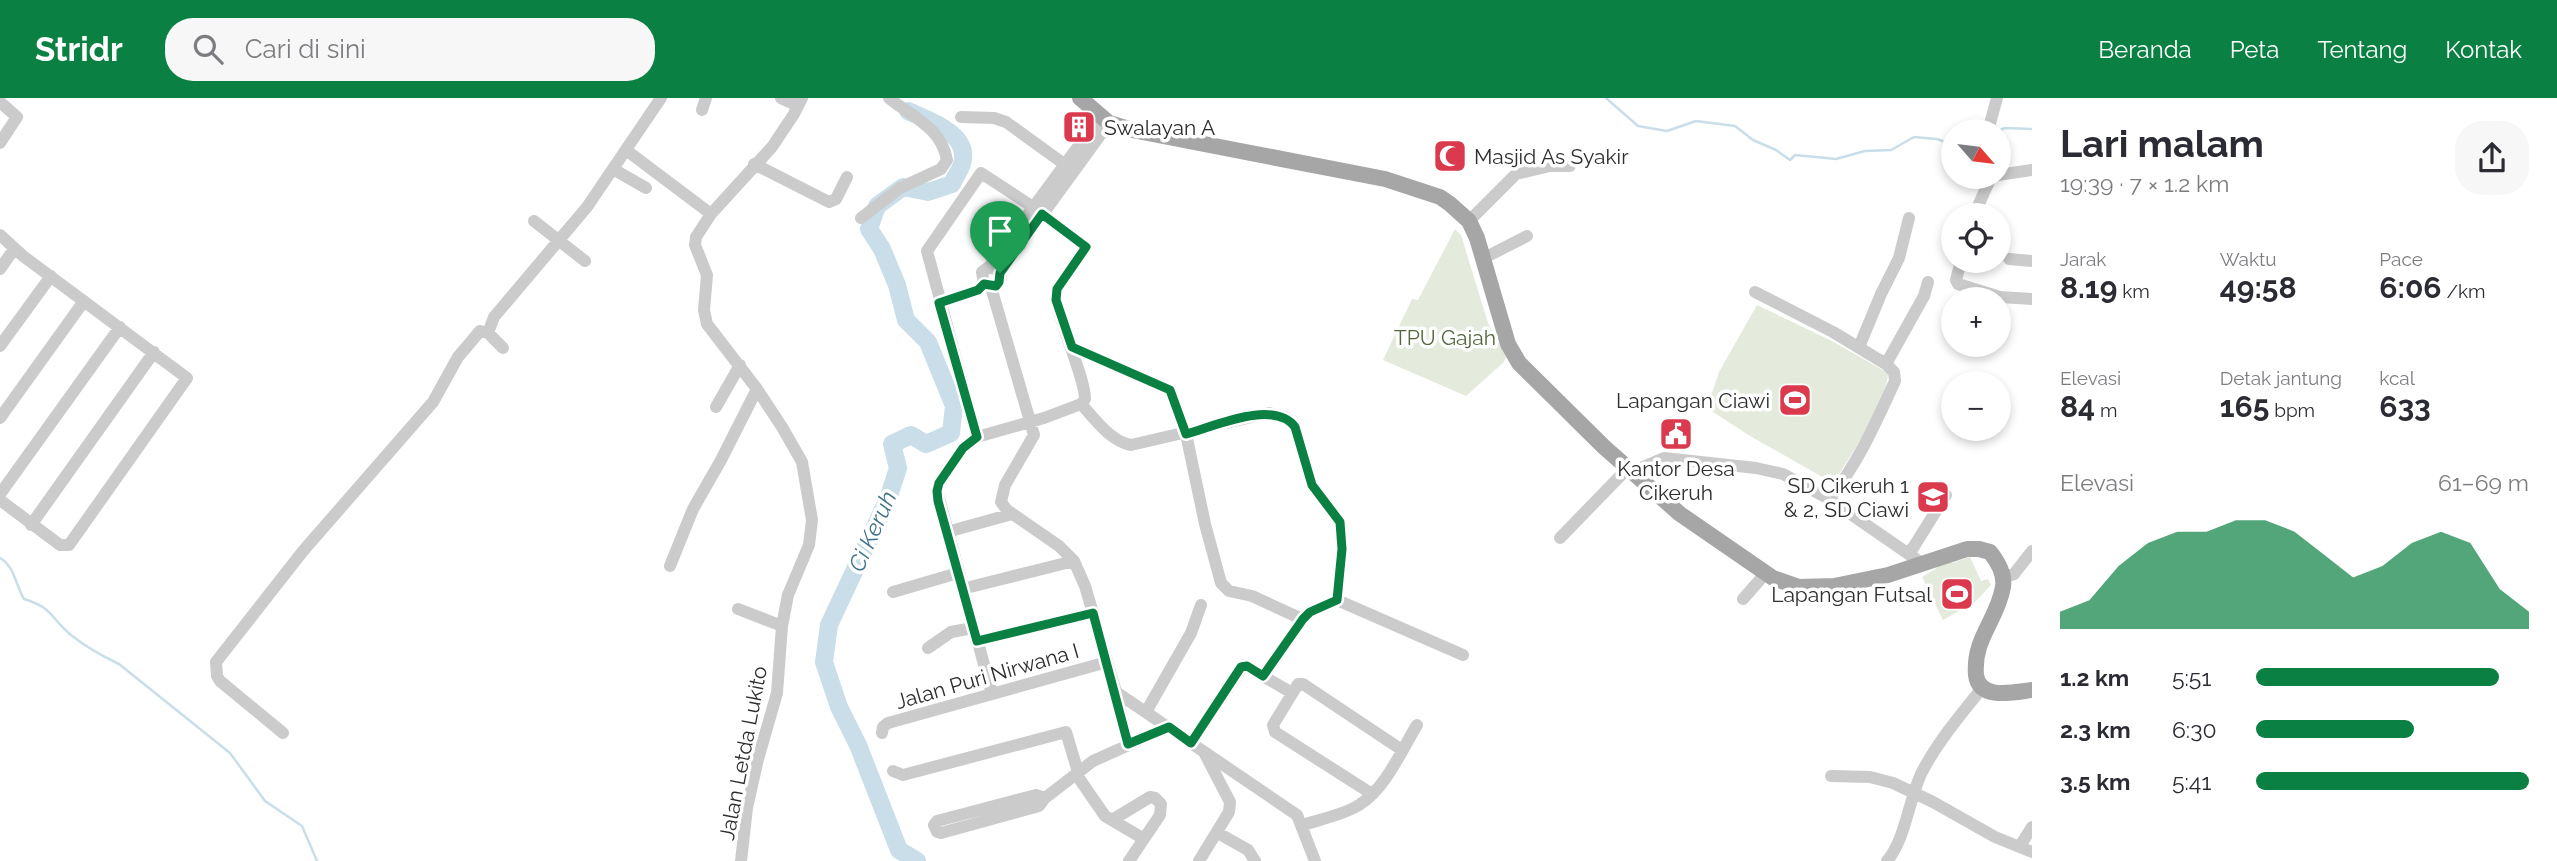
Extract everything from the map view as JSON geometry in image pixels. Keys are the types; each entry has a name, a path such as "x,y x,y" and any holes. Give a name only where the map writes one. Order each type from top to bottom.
{"main road":[{"path":"1080,98 1104,120 1132,130 1385,179 1440,197 1469,221 1508,344 1520,363 1629,471 1680,514 1765,574 1799,587 1815,588 1854,583 1923,564 1954,552 1979,549 1990,552 1997,561 2003,586 1978,646 1975,659 1977,680 1982,688 1996,693 2032,690"}],"street":[{"path":"488,333 494,317 587,207 662,98"},
{"path":"781,98 800,102"},
{"path":"861,218 900,188 941,169 947,160 933,131 889,98"},
{"path":"1991,119 1997,98"},
{"name":"Jalan Letda Lukito","path":"741,861 747,808 777,692 782,626 788,595 809,545 812,520 802,462 757,389 707,324 707,275 695,246 696,237 711,214 772,147 800,102"},
{"path":"0,103 17,117 0,142"},
{"path":"961,117 994,118 1006,122 1070,168"},
{"path":"1104,120 994,270 982,272 1031,422 1032,438 1000,497 1003,506 1012,514 1059,546 1074,561 1093,613 1128,744"},
{"path":"626,150 711,214"},
{"path":"754,164 829,202 836,199 847,177"},
{"path":"1469,221 1516,174 1550,166 1570,166"},
{"path":"613,169 646,188"},
{"path":"2011,173 2032,170"},
{"path":"977,437 927,251 979,173 982,173 1086,247 1057,289 1056,300 1072,347 1085,399 1081,404 1031,422 977,437 963,448 937,487 947,533 992,694"},
{"path":"1858,347 1899,258 1909,218"},
{"path":"534,221 585,261"},
{"path":"0,235 84,301 186,375 187,380 73,542 60,545 0,500"},
{"path":"1482,259 1527,236"},
{"path":"0,270 15,249"},
{"path":"2011,259 2032,261"},
{"path":"1958,273 1958,284 2000,297 2032,299"},
{"path":"0,346 51,276"},
{"path":"1886,364 1924,296 1928,282"},
{"path":"939,303 988,286"},
{"path":"1755,292 1806,317 1886,364 1894,372 1895,381 1866,441 1842,483 1829,499"},
{"path":"0,418 84,301"},
{"path":"0,494 120,327"},
{"path":"283,733 220,681 215,669 216,662 303,551 433,402 468,342 480,331 488,333 503,348"},
{"path":"1072,347 1170,390 1186,434 1205,524 1224,589 1252,596 1303,619"},
{"path":"31,525 154,352"},
{"path":"716,407 740,365"},
{"path":"670,566 693,509 757,389"},
{"path":"1081,404 1104,429 1126,444 1186,434 1269,413 1289,419 1295,427 1312,485 1340,522 1342,549 1337,600"},
{"path":"1560,538 1629,471 1664,458 1756,468 1792,477 1829,499 1923,564"},
{"path":"1907,552 1913,548 1946,495"},
{"path":"947,533 1012,514"},
{"path":"2002,578 2014,574 2032,551"},
{"path":"962,589 1074,561"},
{"path":"893,592 958,573"},
{"path":"1743,599 1765,574"},
{"path":"1263,676 1303,619 1310,612 1337,600 1463,655"},
{"path":"1146,712 1191,633 1201,605"},
{"path":"738,609 782,626"},
{"path":"977,641 1093,613"},
{"path":"928,648 951,632 973,628"},
{"name":"Jalan Puri Nirwana I","path":"882,733 883,727 888,723 1107,662"},
{"path":"1191,743 1241,667 1247,666 1292,692"},
{"path":"1372,794 1273,729 1292,692 1298,684 1303,684 1402,750"},
{"path":"1887,861 1898,843 1914,792 1933,753 1982,688"},
{"path":"1116,692 1294,813 1303,825 1315,861"},
{"path":"1303,825 1357,807 1372,794 1417,725"},
{"path":"941,833 937,832 934,825 937,821 1036,795 1045,798 1093,761 1169,727"},
{"path":"893,771 903,775 1065,728 1077,773 1105,816 1144,839"},
{"path":"1199,861 1230,812 1230,802 1203,751"},
{"path":"1831,776 1870,778 1914,792 1995,837 2026,849 2032,827"},
{"path":"1346,779 1357,807"},
{"path":"1112,821 1145,799 1155,797 1161,804 1161,812 1129,861"},
{"path":"1218,832 1248,850 1255,861"}],"green space":[{"name":"TPU Gajah","path":"1455,229 1461,235 1488,323 1506,357 1504,362 1466,396 1383,360 1412,299 1418,300"},
{"name":"Lapangan Ciawi","path":"1757,305 1832,341 1888,373 1875,414 1833,483 1707,408 1719,372"},
{"name":"Lapangan Futsal","path":"1970,557 1981,581 1988,579 1991,585 1975,602 1943,620 1922,577 1937,568 1937,564 1951,560 1952,563"}],"waterway":[{"path":"1606,98 1638,126 1667,131 1696,121 1735,126 1753,140 1776,150 1790,160 1795,155 1836,159 1865,151 1891,150 1914,137 1941,140"},
{"name":"Ci Keruh","path":"908,111 954,136 963,153 962,164 952,184 928,192 903,187 877,206 869,229 882,249 897,285 906,320 928,342 954,406 951,433 926,444 911,435 892,444 898,468 888,499 829,625 824,662 839,707 858,745 899,850 917,861"},
{"path":"2011,128 2032,129"},
{"path":"0,558 12,571 24,599 47,610 64,629 94,651 119,664 230,753 265,801 302,826 317,861"}],"place":[{"name":"Swalayan A","path":"1079,127"},
{"name":"Masjid As Syakir","path":"1450,156"},
{"name":"Lapangan Ciawi","path":"1795,400"},
{"name":"Kantor Desa Cikeruh","path":"1676,434"},
{"name":"SD Cikeruh 1 & 2, SD Ciawi","path":"1933,497"},
{"name":"Lapangan Futsal","path":"1957,594"}],"route":[{"path":"1042,214 1071,234 1086,247 1057,289 1056,300 1072,347 1170,390 1186,434 1269,413 1289,419 1295,427 1312,485 1340,522 1342,549 1337,600 1317,608 1303,619 1263,676 1247,666 1241,667 1191,743 1169,727 1128,744 1093,613 977,641 938,501 939,483 963,448 977,437 939,303 978,290 984,284 996,286 1000,273 1042,214"}]}
